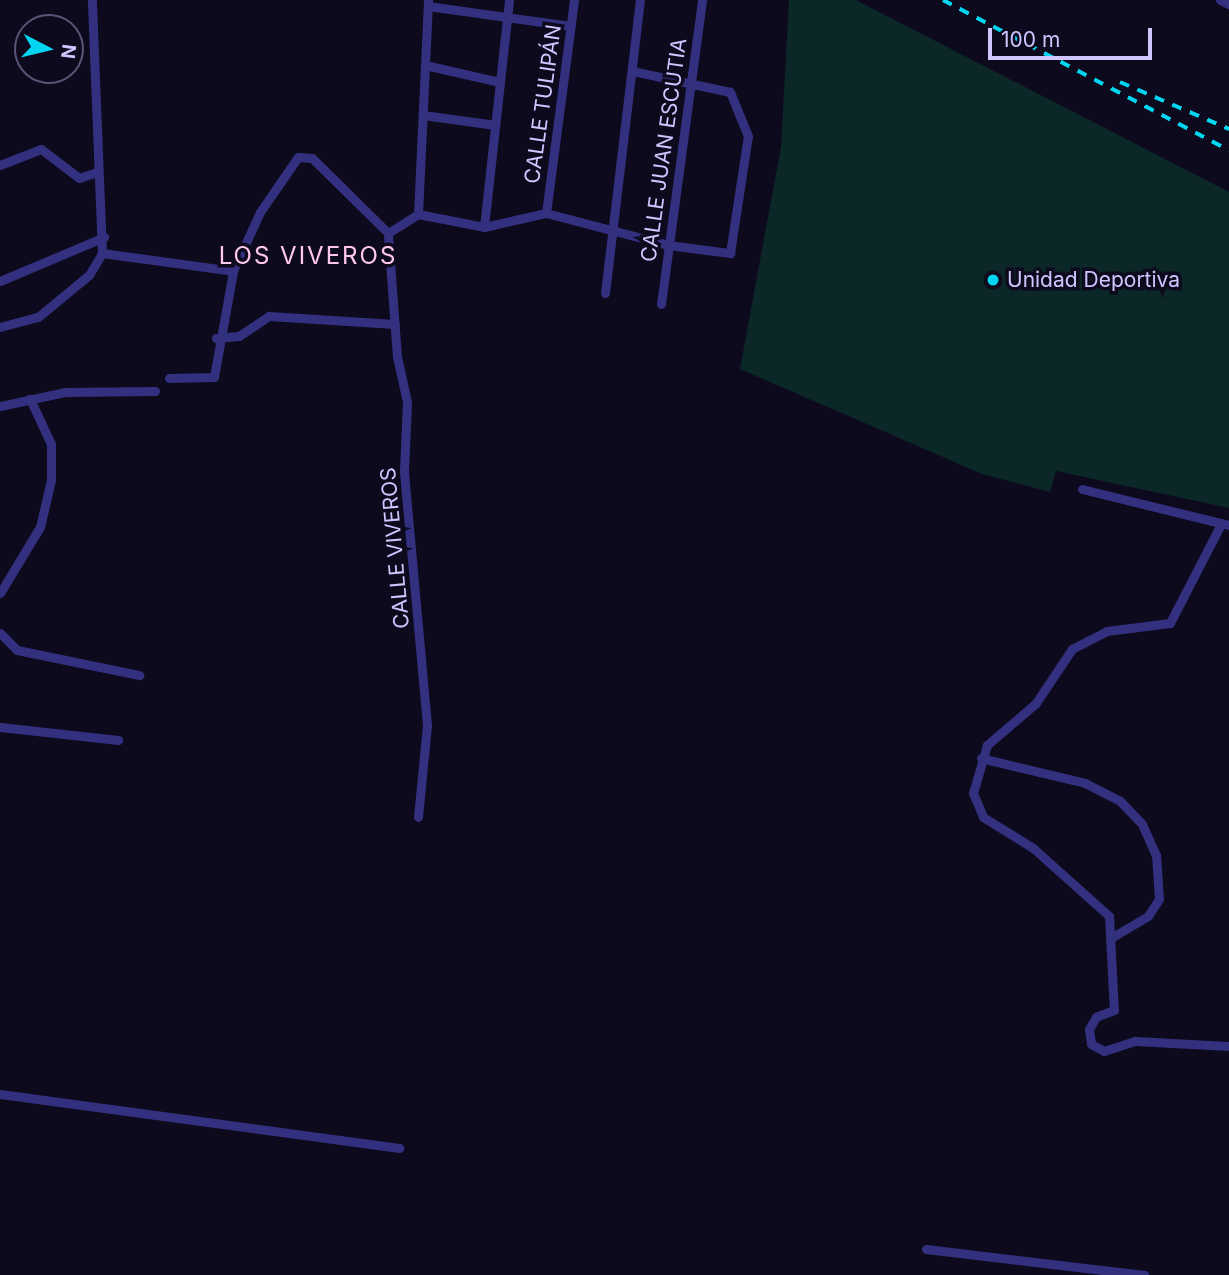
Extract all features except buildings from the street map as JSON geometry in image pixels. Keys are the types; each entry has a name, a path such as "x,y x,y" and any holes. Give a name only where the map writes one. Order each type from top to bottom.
{"street":[{"path":"0,327 38,317 89,275 102,253 104,237 98,172 92,0"},
{"path":"485,227 509,0"},
{"name":"CALLE TULIPÁN","path":"546,213 574,0"},
{"path":"605,293 640,0"},
{"name":"CALLE JUAN ESCUTIA","path":"660,304 702,0"},
{"path":"1221,0 1229,4"},
{"path":"418,214 428,3 507,18 571,26"},
{"path":"425,65 500,82"},
{"path":"169,378 214,377 216,338 233,271 260,212 298,157 306,156 388,233 418,214 485,227 546,213 668,245 730,253 748,136 730,92 633,71"},
{"path":"423,115 495,125"},
{"path":"0,165 41,149 79,178 98,172"},
{"name":"CALLE VIVEROS","path":"388,233 395,324 407,402 404,471 427,725 418,817"},
{"path":"0,281 104,237"},
{"path":"102,253 233,271"},
{"path":"216,338 239,336 269,316 395,324"},
{"path":"0,406 30,399 156,391"},
{"path":"0,593 40,527 51,480 51,444 30,399"},
{"path":"1082,489 1225,525 1170,623 1107,631 1072,649 1036,703 986,745 973,793 983,817 1097,899 1109,916 1114,1010 1096,1017 1088,1029 1091,1044 1104,1051 1135,1041 1229,1046"},
{"path":"0,633 17,650 139,675"},
{"path":"0,727 118,740"},
{"path":"981,758 1085,783 1120,801 1142,824 1156,855 1159,899 1148,916 1111,939"},
{"path":"0,1094 399,1148"},
{"path":"926,1249 1144,1275"}],"green space":[{"name":"Unidad Deportiva","path":"789,0 856,0 1229,192 1229,508 1056,471 1050,492 982,474 740,369 781,147"}],"railway":[{"path":"943,0 1229,150"},
{"path":"1120,82 1229,129"}],"place":[{"name":"Unidad Deportiva","path":"993,280"}],"district":[{"name":"LOS VIVEROS","path":"308,256"}]}
